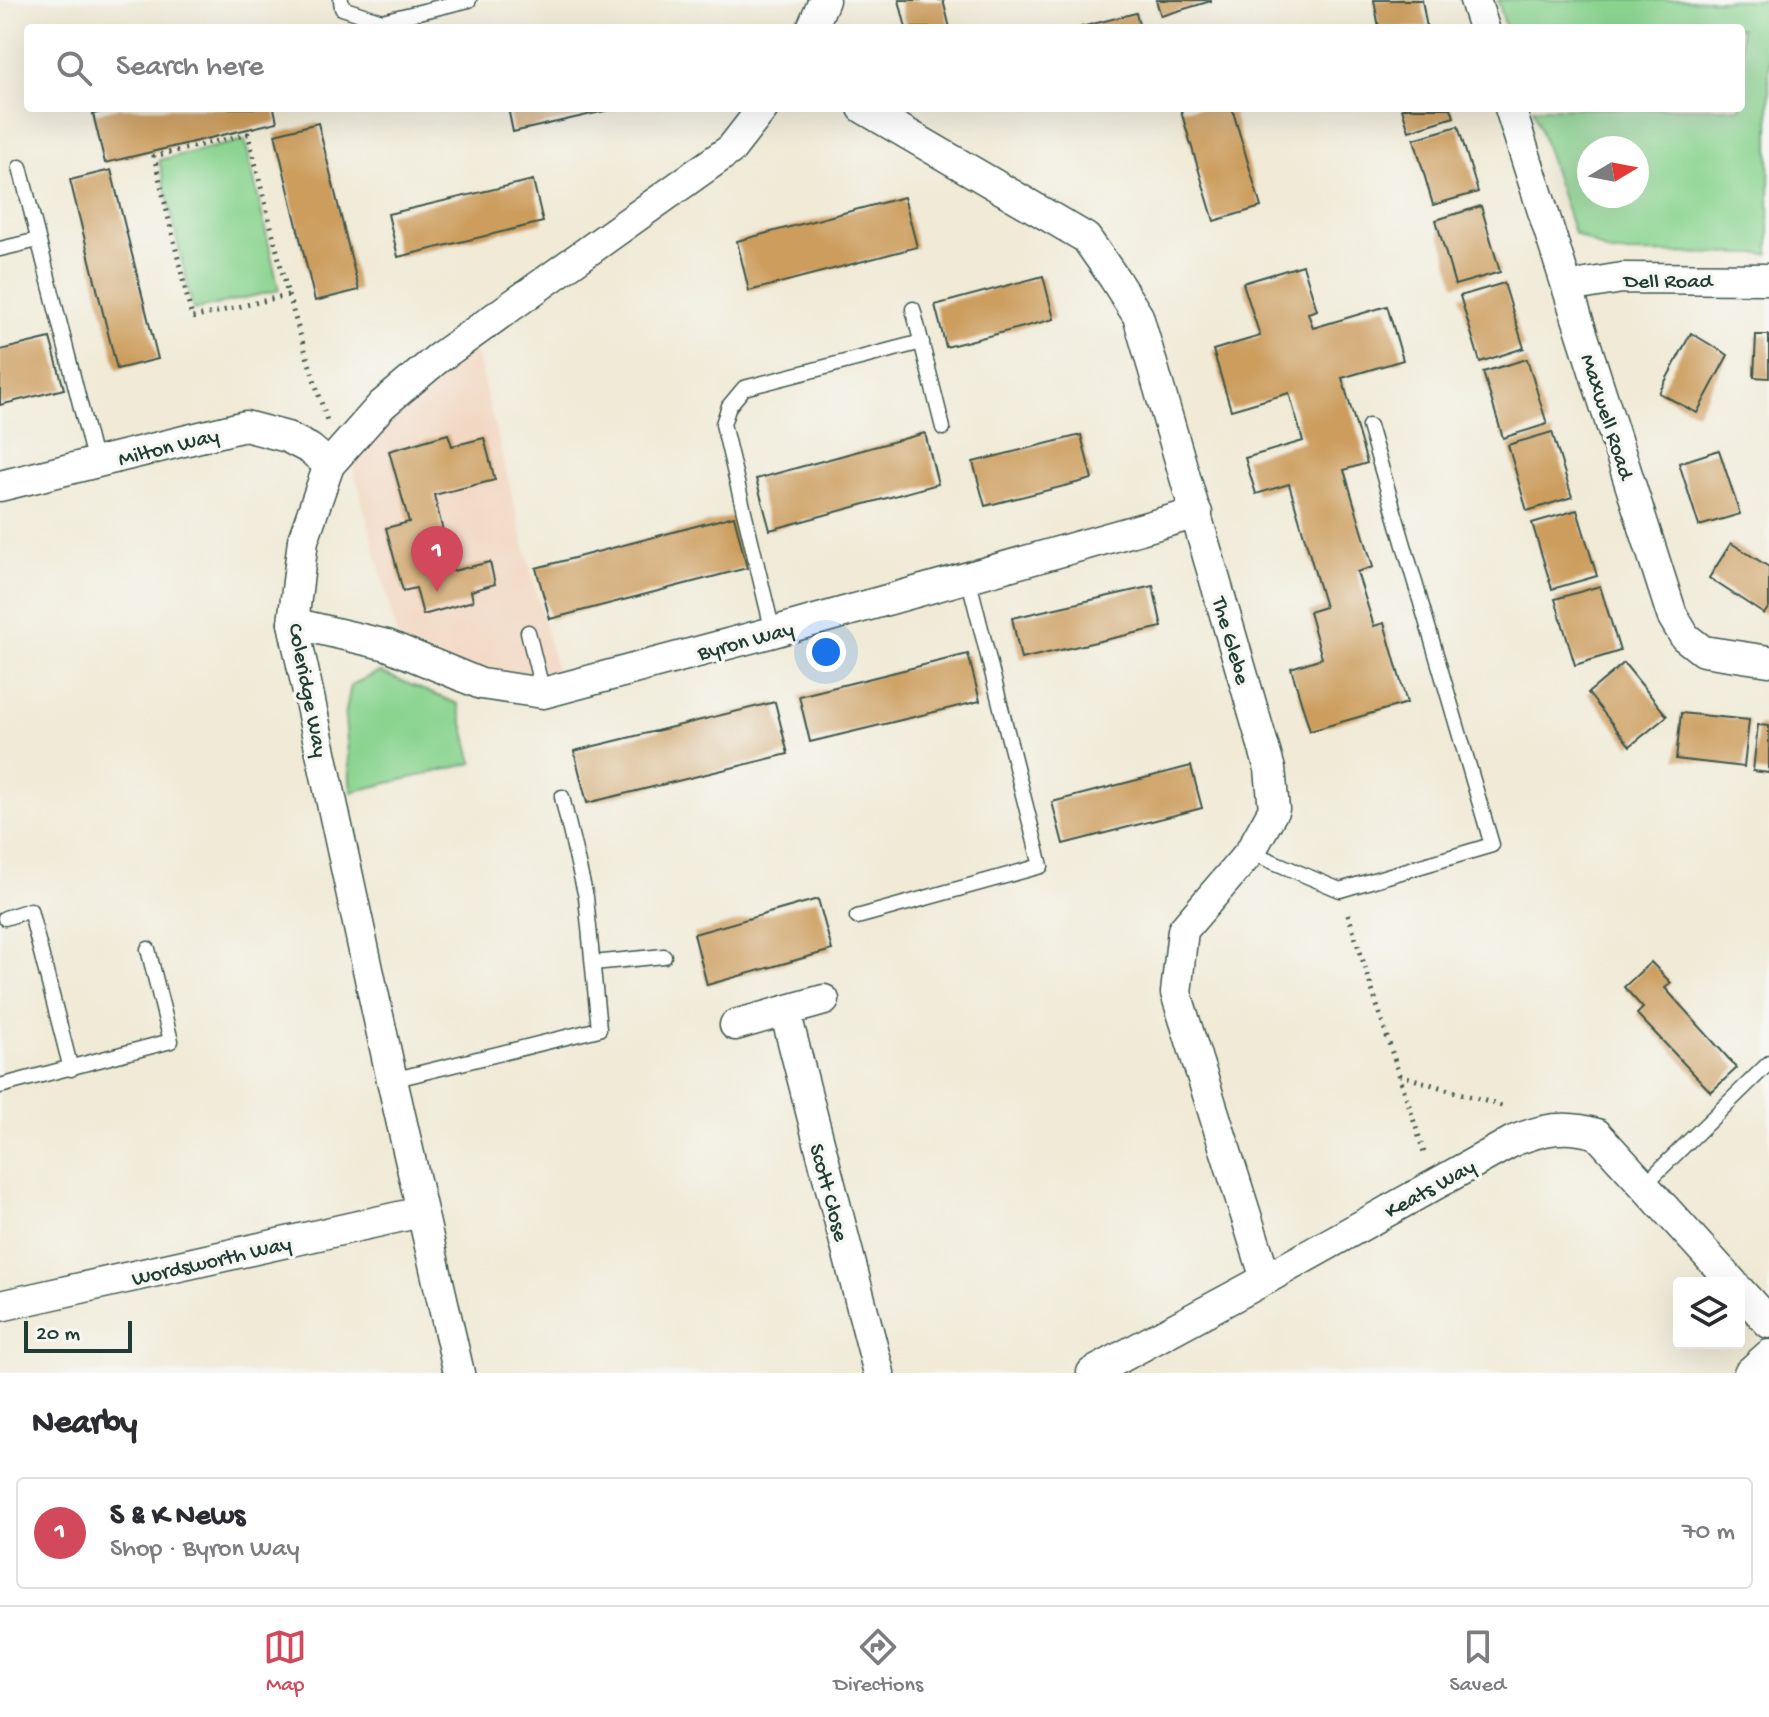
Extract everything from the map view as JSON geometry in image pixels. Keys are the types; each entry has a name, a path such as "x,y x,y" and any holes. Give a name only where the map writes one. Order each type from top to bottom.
{"street":[{"path":"814,24 824,0"},
{"path":"1475,0 1483,24"},
{"name":"Coleridge Way","path":"459,1373 293,623 303,540 333,460 382,405 437,359 731,149 760,112"},
{"name":"The Glebe","path":"870,112 1086,238 1138,316 1270,769 1274,809 1250,852 1183,930 1176,993 1266,1279"},
{"name":"Maxwell Road","path":"1511,112 1672,615 1685,637 1703,651 1769,661"},
{"name":"Dell Road","path":"1568,287 1622,278 1769,279"},
{"name":"Milton Way","path":"0,486 245,426 287,437 333,460"},
{"name":"Byron Way","path":"293,623 387,645 481,684 543,693 1197,513"},
{"path":"735,1025 824,1000"},
{"name":"Scott Close","path":"785,1011 879,1373"},
{"name":"Keats Way","path":"1092,1373 1513,1141 1537,1131 1575,1127 1597,1134 1728,1277"},
{"name":"Wordsworth Way","path":"0,1306 421,1212"},
{"path":"1745,1297 1769,1323"},
{"path":"1749,1373 1769,1355"}],"lane":[{"path":"341,0 342,8 382,21 469,0"},
{"path":"20,167 95,463"},
{"path":"0,249 38,240"},
{"path":"913,309 943,428"},
{"path":"773,632 723,424 729,406 744,388 922,342"},
{"path":"1250,852 1340,890 1492,845 1369,426"},
{"path":"857,917 1041,866 968,577"},
{"path":"528,632 543,693"},
{"path":"392,1080 599,1029 586,897 562,797"},
{"path":"5,918 30,910 71,1069"},
{"path":"0,1086 171,1041 148,949"},
{"path":"593,963 664,956"},
{"path":"1644,1185 1769,1063"}],"path":[{"path":"288,295 192,318 154,156 248,134 333,460"},
{"path":"1340,890 1434,1184"},
{"path":"1399,1075 1528,1114 1537,1131"}],"shaded area":[{"path":"473,340 559,682 484,679 398,640 350,454"}],"green space":[{"path":"1498,0 1769,0 1769,254 1610,253 1574,233 1534,112 1745,112 1745,24 1505,24"},
{"path":"245,140 279,290 193,310 159,160"},
{"path":"379,672 458,704 473,763 351,792 345,716 351,685"}],"building":[{"path":"899,0 943,0 949,24 905,24"},
{"path":"1156,0 1211,0 1211,1 1161,16"},
{"path":"1374,0 1422,0 1426,24 1378,24"},
{"path":"1136,13 1139,24 1093,24"},
{"path":"275,112 277,122 105,163 93,114"},
{"path":"509,112 601,112 513,132"},
{"path":"1181,112 1233,112 1261,207 1214,221"},
{"path":"1403,112 1452,112 1454,117 1409,131"},
{"path":"318,123 359,290 315,301 275,134"},
{"path":"1458,126 1478,192 1433,205 1414,139"},
{"path":"111,170 158,359 117,369 70,180"},
{"path":"533,180 543,222 398,257 388,214"},
{"path":"904,197 917,247 749,291 737,241"},
{"path":"1481,206 1500,272 1455,285 1436,220"},
{"path":"1303,265 1317,310 1308,313 1313,328 1387,306 1403,360 1342,378 1367,463 1344,470 1373,567 1357,572 1374,626 1384,623 1407,703 1310,731 1291,668 1322,658 1309,612 1325,607 1289,484 1256,494 1245,458 1303,441 1289,393 1231,410 1213,350 1260,336 1243,283"},
{"path":"1043,276 1054,319 946,347 935,305"},
{"path":"1504,283 1524,348 1480,362 1460,296"},
{"path":"1691,333 1728,355 1697,413 1659,393"},
{"path":"1756,335 1769,335 1769,378 1754,377"},
{"path":"50,338 64,389 0,405 0,350"},
{"path":"1527,359 1547,424 1503,438 1483,372"},
{"path":"1552,432 1572,497 1527,511 1508,445"},
{"path":"925,433 938,484 770,530 756,479"},
{"path":"448,434 452,446 484,438 495,480 434,495 453,571 490,562 495,584 471,591 473,601 423,615 416,588 403,591 386,528 409,522 389,451"},
{"path":"1081,435 1092,479 985,506 973,462"},
{"path":"1719,450 1740,514 1699,526 1679,463"},
{"path":"1577,510 1597,576 1552,589 1532,523"},
{"path":"734,516 747,568 550,619 536,568"},
{"path":"1731,543 1769,567 1769,607 1764,614 1709,578"},
{"path":"1153,586 1162,627 1021,659 1012,618"},
{"path":"1600,586 1620,651 1575,665 1555,599"},
{"path":"968,654 980,701 810,742 799,696"},
{"path":"1624,663 1667,716 1630,746 1588,693"},
{"path":"775,702 788,754 587,803 574,751"},
{"path":"1681,713 1749,720 1744,767 1676,759"},
{"path":"1758,725 1769,726 1769,773 1753,771"},
{"path":"1191,766 1202,808 1063,844 1052,802"},
{"path":"818,899 832,950 707,985 694,934"},
{"path":"1651,962 1671,983 1665,988 1737,1068 1711,1092 1637,1014 1643,1008 1624,987"}],"place":[{"name":"S & K News","path":"437,592"}]}
